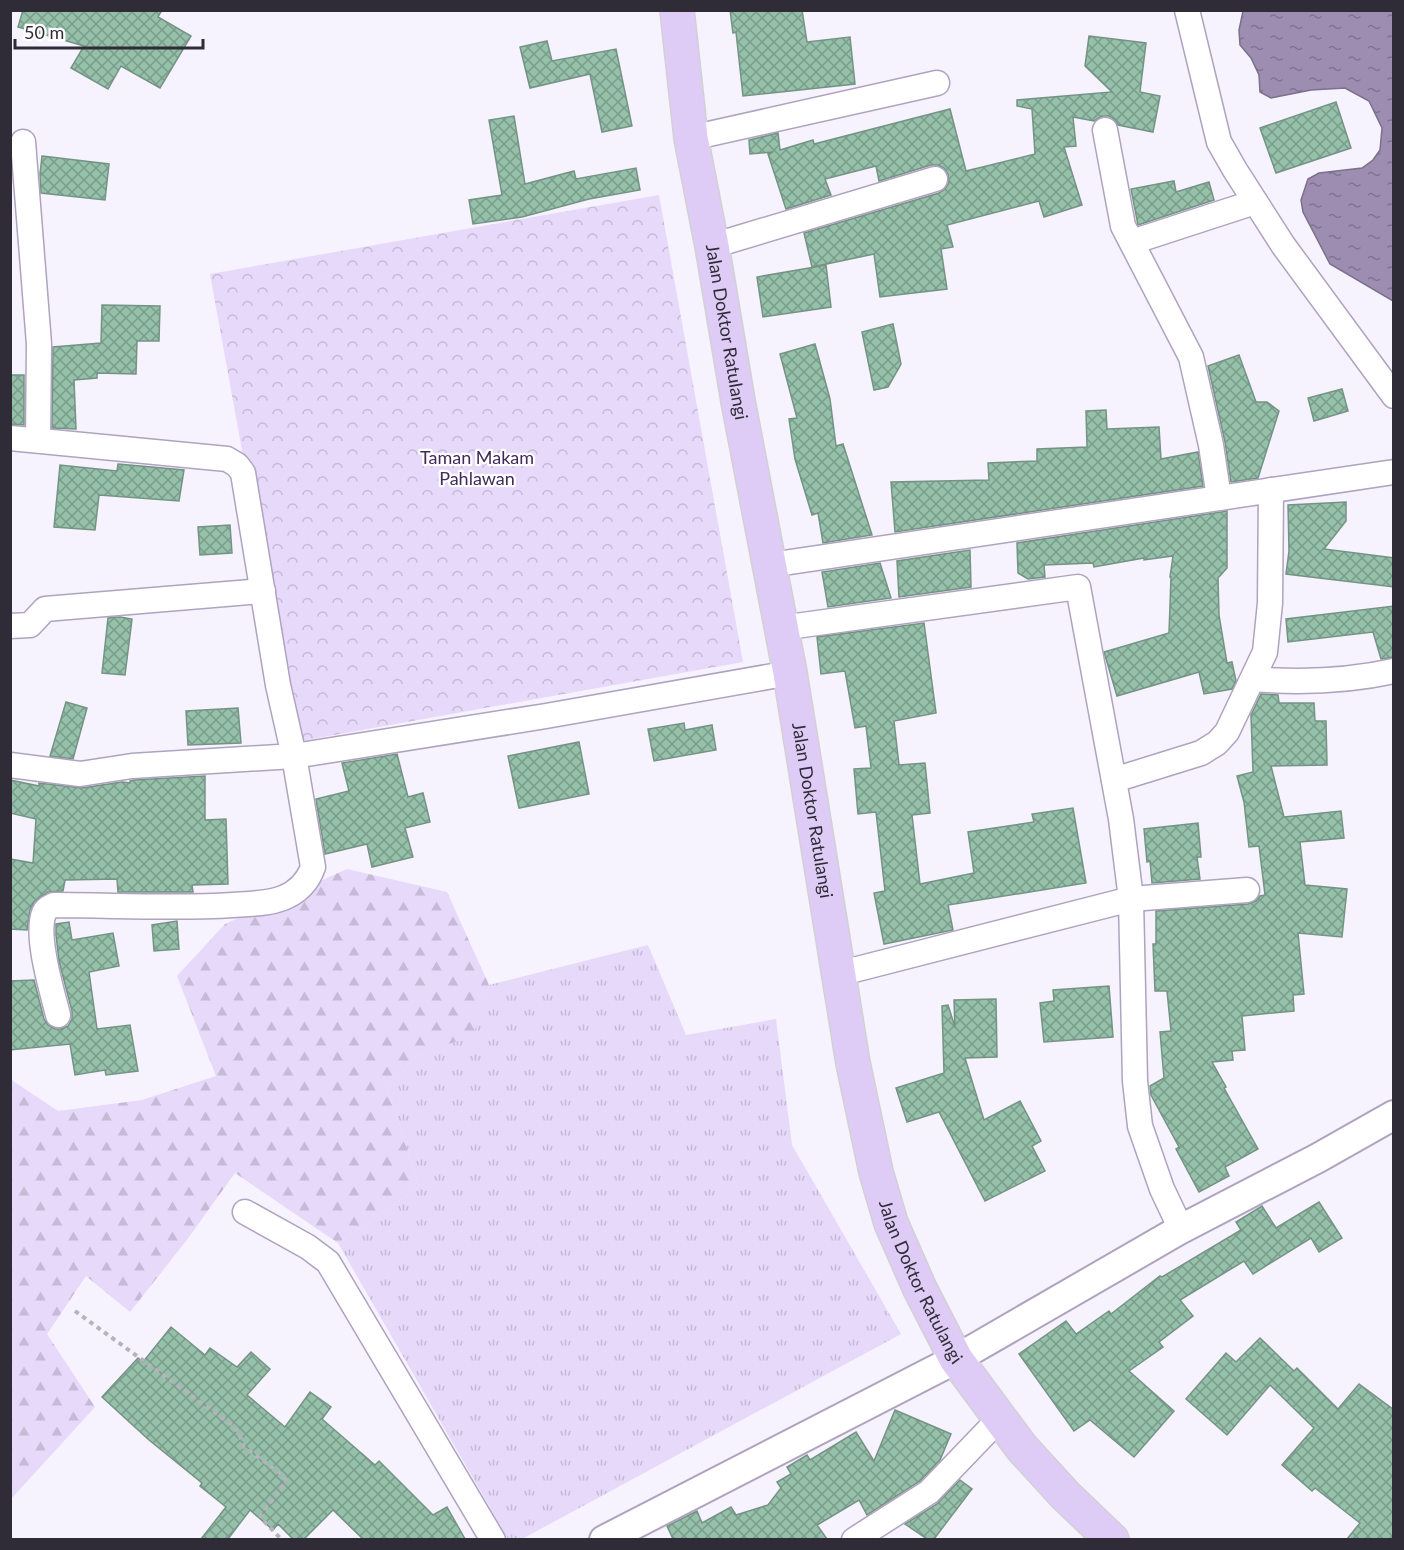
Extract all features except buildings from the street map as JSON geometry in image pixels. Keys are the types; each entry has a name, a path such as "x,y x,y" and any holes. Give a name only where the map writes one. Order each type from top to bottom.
{"highway":[{"name":"Jalan Doktor Ratulangi","path":"677,10 692,138 738,400 790,673 853,1063 876,1172 891,1223 920,1289 956,1359 1022,1448 1065,1495 1112,1539"}],"street":[{"path":"1187,10 1220,142 1234,170 1283,245 1394,396"},
{"path":"692,138 938,83"},
{"path":"1105,130 1123,226 1191,357 1211,445 1219,498"},
{"path":"22,142 39,344 38,440"},
{"path":"712,246 935,179"},
{"path":"1132,242 1255,202"},
{"path":"10,438 227,459 237,465 243,473 278,685 294,756 313,867 308,880 283,898 266,902 216,906 54,905 47,908 42,927 44,951 58,1015"},
{"path":"770,565 1394,472"},
{"path":"1114,780 1201,753 1227,732 1265,652 1269,624 1271,490"},
{"path":"782,628 1078,587 1114,780 1131,899 1135,1081 1140,1126 1162,1190 1181,1229"},
{"path":"10,626 30,625 45,609 263,591"},
{"path":"1253,679 1290,682 1372,676 1394,672"},
{"path":"10,765 80,774 132,766 294,756 546,716 790,673"},
{"path":"838,974 1131,899 1247,890"},
{"path":"604,1539 956,1359 1181,1229 1318,1158 1394,1114"},
{"path":"245,1212 308,1247 328,1262 494,1539"},
{"path":"854,1539 929,1492 1000,1418"}],"path":[{"path":"75,1311 232,1425 238,1431 244,1447 284,1476 286,1482 261,1515 261,1518 282,1539"}],"green space":[{"name":"Taman Makam Pahlawan","path":"659,195 743,662 295,742 210,274"},
{"path":"347,869 447,892 489,985 473,1036 418,1054 388,1088 419,1187 338,1243 235,1173 186,1241 130,1312 86,1276 47,1334 95,1407 11,1499 10,1079 58,1111 142,1100 216,1076 177,976 225,924"},
{"path":"648,945 686,1035 776,1019 792,1145 901,1334 522,1539 508,1539 338,1243 419,1187 388,1088 418,1054 473,1035 489,985"}],"water":[{"path":"1243,11 1393,11 1393,301 1330,264 1303,212 1301,200 1308,179 1319,173 1362,168 1373,160 1380,150 1382,128 1369,101 1345,88 1311,90 1271,98 1260,92 1259,75 1251,58 1240,45 1239,30"}]}
